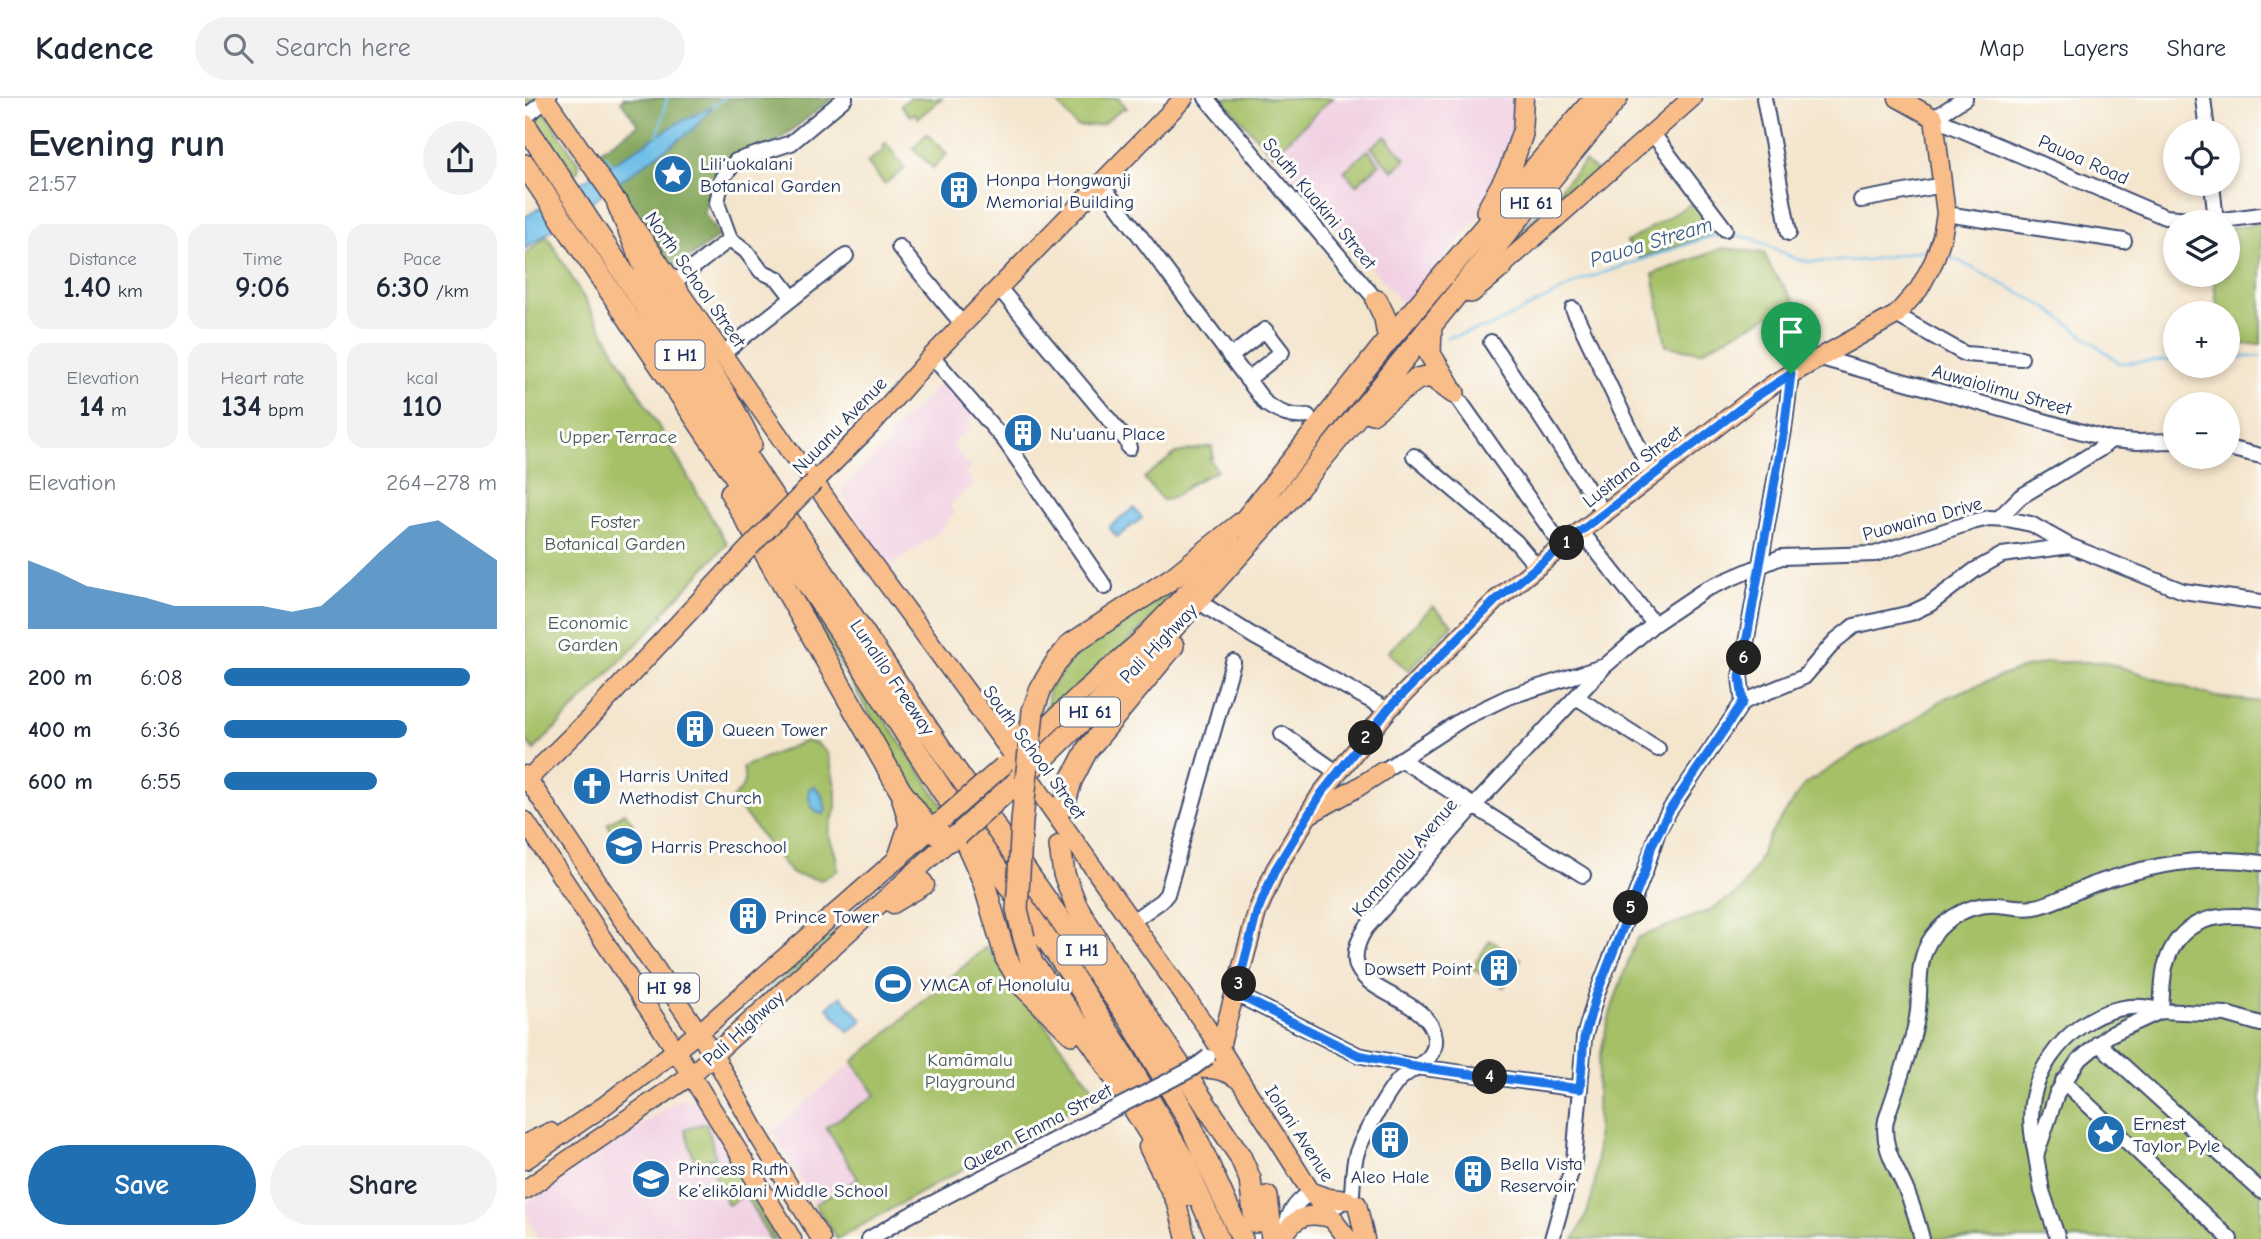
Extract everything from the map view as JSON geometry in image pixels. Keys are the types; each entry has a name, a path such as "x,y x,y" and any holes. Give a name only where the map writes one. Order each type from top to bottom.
{"highway":[{"name":"Pali Highway","path":"1245,520 1419,304 1595,98"},
{"name":"Pali Highway","path":"954,838 1013,771 1046,756 1154,649 1340,439 1617,98"},
{"name":"Lunalilo Freeway","path":"527,118 558,176 586,218 655,316 897,683 1144,1041 1249,1231"},
{"path":"1351,387 1349,378 1487,212 1510,170 1522,134"},
{"name":"Lunalilo Freeway","path":"525,165 839,629 942,790 1075,980 1124,1056 1183,1159 1216,1239"},
{"path":"617,202 661,296 736,412 771,494"},
{"path":"1446,308 1472,291 1502,265"},
{"path":"1377,300 1390,307 1408,306"},
{"path":"1377,300 1387,331"},
{"path":"1431,327 1430,354 1454,393"},
{"path":"1340,439 1417,379 1431,376 1454,393"},
{"path":"1308,416 1335,407"},
{"path":"701,428 731,494 901,790 909,824 899,857"},
{"path":"1063,806 1071,781 1087,750 1216,611 1272,517"},
{"path":"1216,1239 1143,1127 1094,1045 1032,963 1017,909 1022,821 1033,711 1041,688 1055,664 1072,645 1174,577 1245,520"},
{"path":"897,683 1105,955 1187,1069 1251,1179 1249,1231"},
{"path":"901,790 954,838"},
{"path":"942,790 983,880 996,930 1011,967 1022,985 1108,1068"},
{"path":"1060,846 1064,874 1076,905 1105,955"},
{"path":"1187,1069 1251,1147 1281,1237"}],"main road":[{"name":"Nuuanu Avenue","path":"526,779 592,716 736,561 871,425 932,356 1184,98"},
{"path":"1522,134 1524,98"},
{"path":"1502,265 1692,98"},
{"name":"Pauoa Road","path":"1898,98 1934,118"},
{"name":"North School Street","path":"547,99 588,162 814,482"},
{"name":"Lusitana Street","path":"1213,1057 1236,994 1257,912 1275,870 1321,794 1388,710 1466,629 1562,546 1754,398 1896,315 1919,289 1934,261 1942,237 1945,214 1934,118"},
{"name":"South School Street","path":"814,482 986,720 1013,771 1131,922 1213,1057"},
{"name":"Pali Highway","path":"525,1160 604,1105 699,1031 937,824 1013,771 1081,693 1139,642 1193,585 1245,520"},
{"path":"986,720 1003,729 1022,731 1039,727 1065,710"},
{"path":"1341,770 1361,777 1383,771"},
{"path":"1310,814 1383,771"},
{"name":"HI 98","path":"526,779 699,1031 821,1239"},
{"name":"HI 98","path":"525,821 675,1049 792,1239"},
{"name":"Pali Highway","path":"525,1190 691,1075 954,838"},
{"path":"1187,1069 1213,1057"},
{"name":"Iolani Avenue","path":"1213,1057 1242,1082 1311,1192 1348,1239"},
{"path":"525,1144 604,1105"},
{"path":"1143,1127 1149,1147 1177,1204 1186,1239"},
{"path":"1311,1192 1329,1198 1352,1195 1364,1239"},
{"path":"1281,1237 1295,1220 1304,1215 1331,1215"}],"street":[{"path":"792,297 778,279 761,271 745,251 730,239 717,203 722,178 736,161 791,143 845,98"},
{"name":"South Kuakini Street","path":"1206,98 1377,300"},
{"path":"1764,98 1789,233"},
{"path":"1934,118 1965,98"},
{"path":"2203,98 2206,119"},
{"path":"527,118 547,99"},
{"name":"Pauoa Road","path":"1934,118 2148,211 2163,215"},
{"path":"1653,134 1725,229"},
{"path":"1101,184 1266,404 1280,413 1294,417 1308,416"},
{"path":"1861,200 1943,184"},
{"path":"1945,214 2124,241"},
{"name":"Pauoa Road","path":"2240,218 2261,215"},
{"path":"673,283 730,239"},
{"path":"899,247 963,325"},
{"path":"722,354 846,256"},
{"path":"999,289 1127,441 1129,447"},
{"path":"1573,309 1653,477"},
{"path":"1896,315 1965,354 2021,358"},
{"path":"1230,357 1265,330 1282,352 1247,380"},
{"path":"1491,342 1605,515"},
{"path":"932,356 1005,440 1105,587"},
{"name":"Auwaiolimu Street","path":"1821,358 2111,440 2163,441"},
{"path":"1743,702 1740,677 1784,430 1791,374"},
{"path":"1454,393 1562,546"},
{"path":"1999,518 2020,497 2111,440"},
{"path":"2240,452 2261,456"},
{"path":"1414,456 1516,542 1537,567"},
{"name":"Puowaina Drive","path":"1383,771 1464,718 1508,697 1605,666 1654,624 1706,589 1781,557 1875,554 1972,522 1999,518 2031,524 2070,545 2183,591 2261,602"},
{"path":"1581,531 1654,624"},
{"path":"1552,1239 1574,1161 1584,1038 1596,996 1645,871 1652,845 1669,811 1743,702 1804,677 1836,640 1854,626 1912,613 1930,604 1975,570 2002,555 2070,545"},
{"path":"1216,611 1255,637 1388,710"},
{"path":"1131,922 1161,901 1170,886 1233,662"},
{"name":"Kamamalu Avenue","path":"1352,1195 1356,1153 1399,1079 1418,1067 1432,1053 1435,1038 1425,1018 1363,975 1356,965 1355,948 1366,928 1475,805 1605,666"},
{"path":"1576,697 1658,750"},
{"path":"1282,734 1341,770"},
{"path":"1400,759 1583,874"},
{"path":"1923,1239 1908,1195 1887,1149 1885,1127 1917,1020 1920,965 1927,946 1938,930 1969,909 1997,905 2037,907 2096,884 2165,864 2217,860 2261,863"},
{"path":"2161,1011 2165,966 2173,948 2185,932 2201,921 2220,915 2240,914 2261,918"},
{"path":"1236,994 1358,1055 1418,1067 1580,1089"},
{"path":"2058,1239 2042,1191 2031,1120 2033,1097 2045,1065 2059,1046 2079,1027 2109,1012 2145,1006 2161,1011 2227,1014 2261,1024"},
{"path":"2036,1156 2052,1104 2078,1061 2098,1042 2121,1028 2161,1011"},
{"path":"2098,1042 2261,1191"},
{"name":"Queen Emma Street","path":"869,1239 1187,1069"},
{"path":"2063,1082 2231,1239"},
{"path":"1281,1237 1288,1216 1298,1202 1311,1192"},
{"path":"1331,1215 1343,1217 1352,1212 1352,1195"}],"shaded area":[{"path":"1332,98 1518,98 1516,131 1480,215 1405,306 1273,155"},
{"path":"946,378 978,413 968,422 972,426 951,443 971,468 965,474 974,484 949,505 955,512 940,531 886,570 842,494 843,488 892,439 889,435"},
{"name":"Princess Ruth Ke’elikōlani Middle School","path":"853,1062 876,1095 826,1127 858,1179 815,1204 772,1131"},
{"name":"Princess Ruth Ke’elikōlani Middle School","path":"688,1099 697,1104 776,1239 538,1239 525,1209 527,1203 678,1100"}],"green space":[{"path":"525,98 536,98 579,164 578,171 572,176 525,107"},
{"name":"Lili'uokalani Botanical Garden","path":"623,98 833,98 708,195 704,213 719,236 674,269 597,153 638,125 621,101"},
{"path":"910,98 942,98 918,118 914,113 910,116 901,105"},
{"path":"1054,98 1118,98 1127,108 1101,125 1077,127"},
{"path":"1221,98 1332,98 1273,155"},
{"path":"927,134 947,154 933,168 913,148"},
{"path":"1385,136 1406,159 1393,171 1371,147"},
{"path":"886,143 905,169 884,184 867,162 884,150 882,146"},
{"path":"1368,150 1380,164 1356,185 1344,171"},
{"path":"1585,161 1599,174 1497,259"},
{"path":"1702,197 1725,229 1639,258 1627,242"},
{"path":"2261,222 2261,344 2240,345 2240,301 2216,301 2215,287 2240,287 2240,227"},
{"name":"Foster Botanical Garden","path":"547,235 727,544 662,614 664,616 534,750 525,739 525,255"},
{"path":"1723,248 1764,253 1772,270 1795,302 1700,352 1666,346 1653,274"},
{"path":"1212,446 1213,457 1210,459 1217,471 1172,498 1162,500 1144,478 1176,453"},
{"path":"790,577 947,812 932,822"},
{"path":"1180,589 1175,598 1039,724 1048,701 1048,690 1073,658 1146,607"},
{"path":"1433,606 1453,625 1408,671 1388,652"},
{"path":"2049,662 2104,662 2216,697 2261,702 2261,1239 1574,1239 1591,1200 1595,1180 1598,1077 1603,1041 1637,938 1708,911 1740,891 1756,866 1768,838 1804,785 1858,750 1907,725 1945,698 2014,671"},
{"path":"805,741 817,744 827,753 836,790 836,808 828,833 838,870 821,880 792,874 732,798 743,785 743,767"},
{"path":"625,812 633,824 615,836 607,824"},
{"path":"929,845 940,848 716,1039"},
{"path":"1490,940 1504,948 1486,977 1472,968"},
{"name":"Kamāmalu Playground","path":"986,947 1098,1094 837,1239 815,1204 858,1179 826,1127 876,1095 853,1062"},
{"path":"1508,951 1521,959 1504,987 1490,978"},
{"path":"706,1123 716,1157 695,1163 685,1129"},
{"path":"729,1158 776,1239 770,1239 745,1195 728,1205 711,1168"}],"water":[{"path":"714,106 692,130 525,249 525,217 680,122"},
{"path":"1134,508 1142,518 1117,537 1109,527"},
{"path":"814,786 821,793 826,810 823,814 813,808 810,801 809,789"},
{"path":"841,996 862,1020 849,1032 827,1007"}],"waterway":[{"path":"657,139 667,98"},
{"path":"713,106 724,98"},
{"path":"606,156 612,165"},
{"name":"Pauoa Stream","path":"1447,338 1494,325 1582,280 1709,237 1735,235 1754,239 1796,259 1811,262 1868,260 1924,250 1931,252"},
{"name":"Pauoa Stream","path":"1944,256 1959,261 2046,307 2120,363 2163,361"},
{"name":"Pauoa Stream","path":"2240,357 2261,356"}],"place":[{"name":"Lili'uokalani Botanical Garden","path":"673,174"},
{"name":"Honpa Hongwanji Memorial Building","path":"959,190"},
{"name":"Nu'uanu Place","path":"1023,433"},
{"name":"Queen Tower","path":"695,729"},
{"name":"Harris United Methodist Church","path":"592,786"},
{"name":"Harris Preschool","path":"624,846"},
{"name":"Prince Tower","path":"748,916"},
{"name":"Dowsett Point","path":"1499,968"},
{"name":"YMCA of Honolulu","path":"893,984"},
{"name":"Ernest Taylor Pyle","path":"2106,1134"},
{"name":"Aleo Hale","path":"1390,1140"},
{"name":"Bella Vista Reservoir","path":"1473,1174"},
{"name":"Princess Ruth Ke’elikōlani Middle School","path":"651,1179"}],"route":[{"path":"1791,374 1784,430 1740,677 1743,702 1669,811 1652,845 1645,871 1596,996 1584,1038 1580,1089 1418,1067 1358,1055 1236,994 1257,912 1275,870 1321,794 1407,688 1496,600 1754,398 1791,374"}],"park label":[{"name":"Upper Terrace","path":"618,436"},
{"name":"Economic Garden","path":"588,633"}]}
